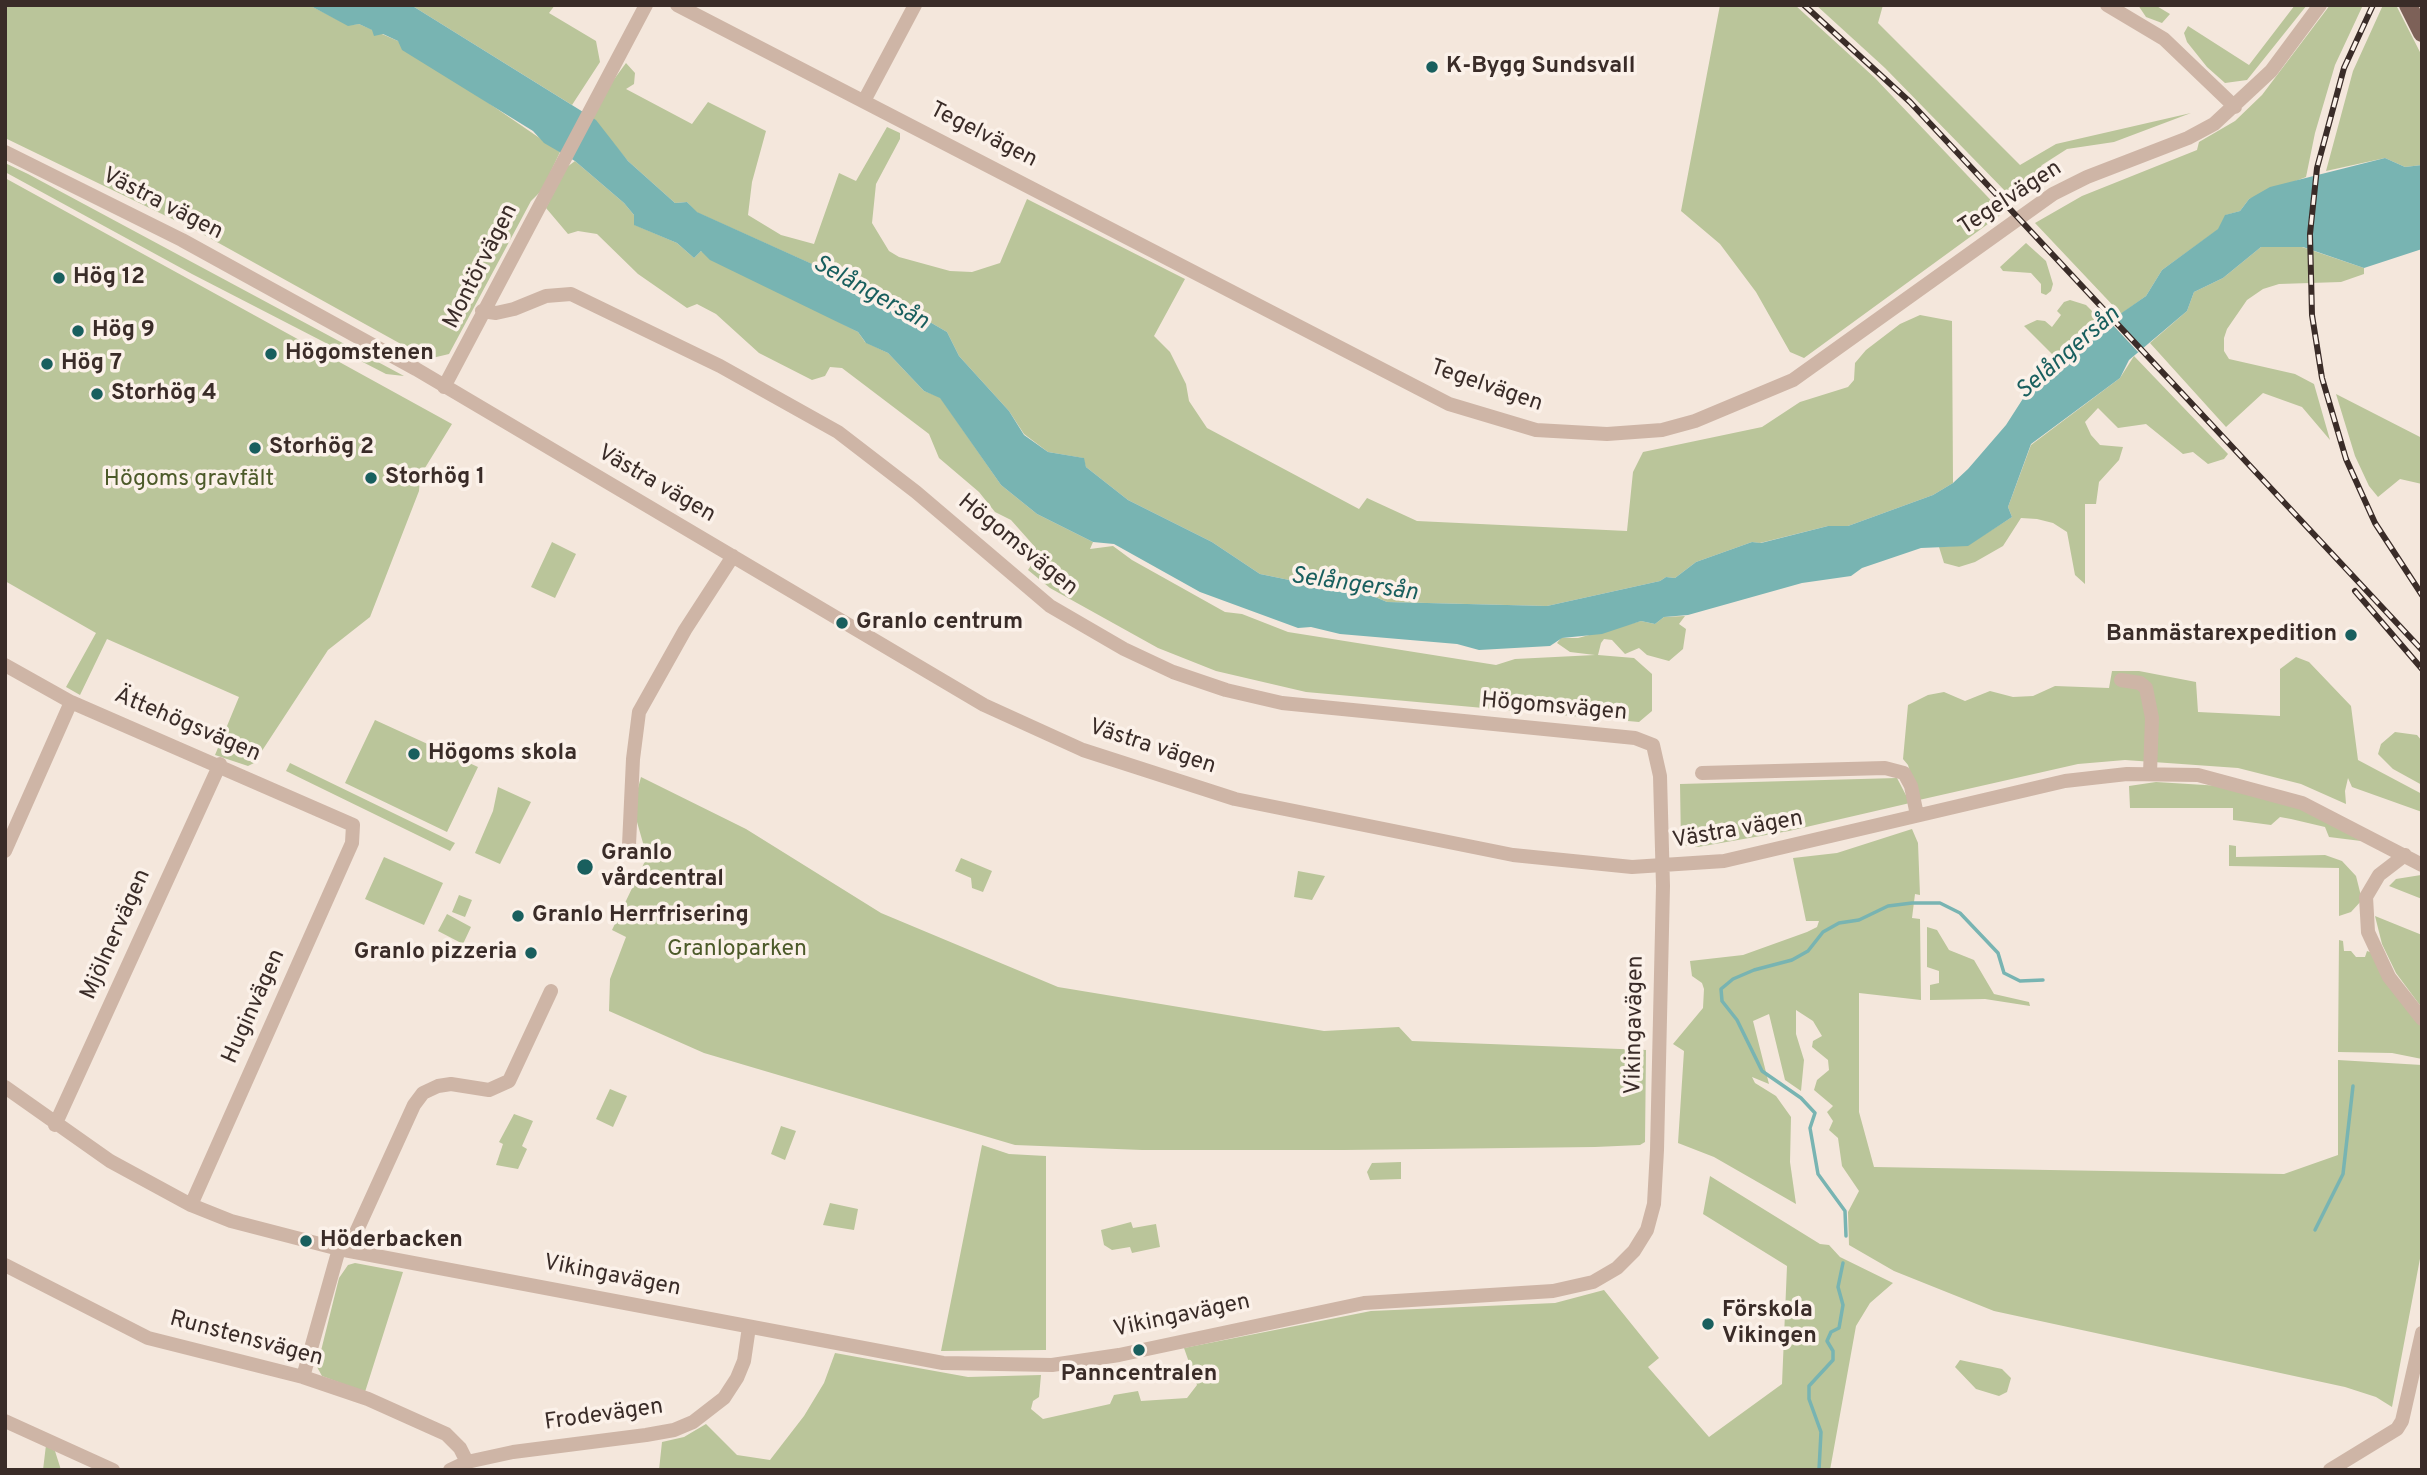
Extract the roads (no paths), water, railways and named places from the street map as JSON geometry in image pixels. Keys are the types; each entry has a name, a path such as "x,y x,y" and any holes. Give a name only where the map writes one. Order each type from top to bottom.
{"main road":[{"path":"2408,5 2422,33"}],"street":[{"name":"Montörvägen","path":"444,387 596,98 650,5"},
{"name":"Tegelvägen","path":"677,5 1449,404 1536,430 1606,434 1662,430 1695,421 1793,380 2053,194 2087,177 2188,138 2235,107 2271,71 2320,5"},
{"path":"864,101 915,5"},
{"path":"2107,5 2164,39 2235,107"},
{"name":"Västra vägen","path":"5,152 182,240 444,387 984,705 1070,745 1235,799 1372,828 1553,861 1663,867 1724,861 2065,781 2150,773 2198,775 2302,803 2422,865"},
{"name":"Högomsvägen","path":"482,311 496,313 546,296 571,294 720,366 838,432 916,492 1051,606 1124,649 1173,672 1226,690 1282,704 1647,741 1653,745 1658,759 1663,867"},
{"path":"629,845 632,759 639,712 671,653 733,556"},
{"name":"Ättehögsvägen","path":"5,665 71,702 220,764 354,825"},
{"path":"2120,680 2140,683 2146,688 2152,718 2150,773"},
{"path":"5,851 71,702"},
{"name":"Mjölnervägen","path":"55,1125 220,764"},
{"path":"1702,773 1885,768 1904,774 1911,786 1917,815"},
{"name":"Huginvägen","path":"191,1205 352,843 354,825"},
{"path":"2405,855 2379,875 2366,897 2368,932 2389,977 2422,1019"},
{"name":"Vikingavägen","path":"5,1087 55,1125 110,1161 191,1205 231,1221 343,1249 943,1363 1052,1365 1119,1355 1364,1303 1553,1291 1592,1282 1617,1268 1634,1251 1647,1230 1654,1205 1663,867"},
{"path":"303,1377 343,1249 414,1105 423,1093 438,1086 451,1084 489,1090 509,1081 551,991"},
{"name":"Runstensvägen","path":"5,1265 148,1338 303,1377 368,1399 446,1434 460,1448 467,1462"},
{"name":"Frodevägen","path":"450,1470 467,1462 562,1444 646,1435 674,1430 693,1422 724,1398 737,1378 744,1361 749,1327"},
{"path":"2330,1470 2397,1429 2402,1422 2422,1333"},
{"path":"5,1422 113,1470"}],"water":[{"name":"Selångersån","path":"309,5 411,5 596,120 628,161 675,203 687,202 697,212 892,300 947,332 959,356 1009,411 1024,435 1048,452 1084,458 1086,467 1128,500 1212,542 1260,574 1333,589 1361,591 1387,602 1547,606 1660,581 1666,577 1675,578 1696,562 1752,542 1761,543 1828,526 1848,526 1933,495 1953,483 1968,469 2006,425 2024,397 2064,353 2146,296 2162,270 2218,229 2225,215 2240,211 2249,199 2270,187 2385,158 2405,167 2422,165 2422,249 2364,268 2303,247 2261,247 2223,278 2194,292 2187,311 2129,360 2120,378 2031,444 2008,507 2012,517 1968,546 1921,548 1862,568 1851,576 1802,583 1688,615 1664,617 1655,624 1641,621 1602,634 1562,638 1550,646 1479,650 1457,644 1340,634 1311,627 1298,628 1200,592 1114,544 1093,542 1037,514 1001,485 940,398 924,391 888,353 866,343 858,332 710,260 701,251 694,258 677,243 634,225 634,215 624,203 575,161 544,143 533,131 402,50 398,41 383,34 374,36 372,30 359,24 348,26"}],"waterway":[{"path":"1846,1236 1845,1211 1818,1174 1810,1128 1815,1113 1801,1098 1762,1071 1737,1020 1722,1001 1721,989 1733,979 1754,970 1792,960 1808,951 1823,932 1839,923 1859,920 1888,906 1912,903 1940,903 1960,913 1998,953 2004,973 2020,981 2043,980"},
{"path":"2315,1230 2343,1174 2353,1086"},
{"path":"1819,1470 1821,1432 1809,1399 1809,1386 1833,1360 1833,1351 1827,1341 1831,1332 1839,1328 1843,1305 1838,1287 1843,1263"}],"railway":[{"path":"1804,5 1910,102 2422,650"},
{"path":"2373,5 2344,68 2317,168 2310,234 2312,315 2322,378 2346,459 2375,523 2422,595"},
{"path":"2355,591 2422,669"}],"place":[{"name":"K-Bygg Sundsvall","path":"1432,67"},
{"name":"Hög 12","path":"59,278"},
{"name":"Hög 9","path":"78,331"},
{"name":"Högomstenen","path":"271,354"},
{"name":"Hög 7","path":"47,364"},
{"name":"Storhög 4","path":"97,394"},
{"name":"Storhög 2","path":"255,448"},
{"name":"Storhög 1","path":"371,478"},
{"name":"Granlo centrum","path":"842,623"},
{"name":"Banmästarexpedition","path":"2351,635"},
{"name":"Högoms skola","path":"414,754"},
{"name":"Granlo vårdcentral","path":"585,867"},
{"name":"Granlo Herrfrisering","path":"518,916"},
{"name":"Granlo pizzeria","path":"531,953"},
{"name":"Höderbacken","path":"306,1241"},
{"name":"Förskola Vikingen","path":"1708,1324"},
{"name":"Panncentralen","path":"1139,1350"}],"park label":[{"name":"Högoms gravfält","path":"189,480"},
{"name":"Granloparken","path":"737,950"}]}
